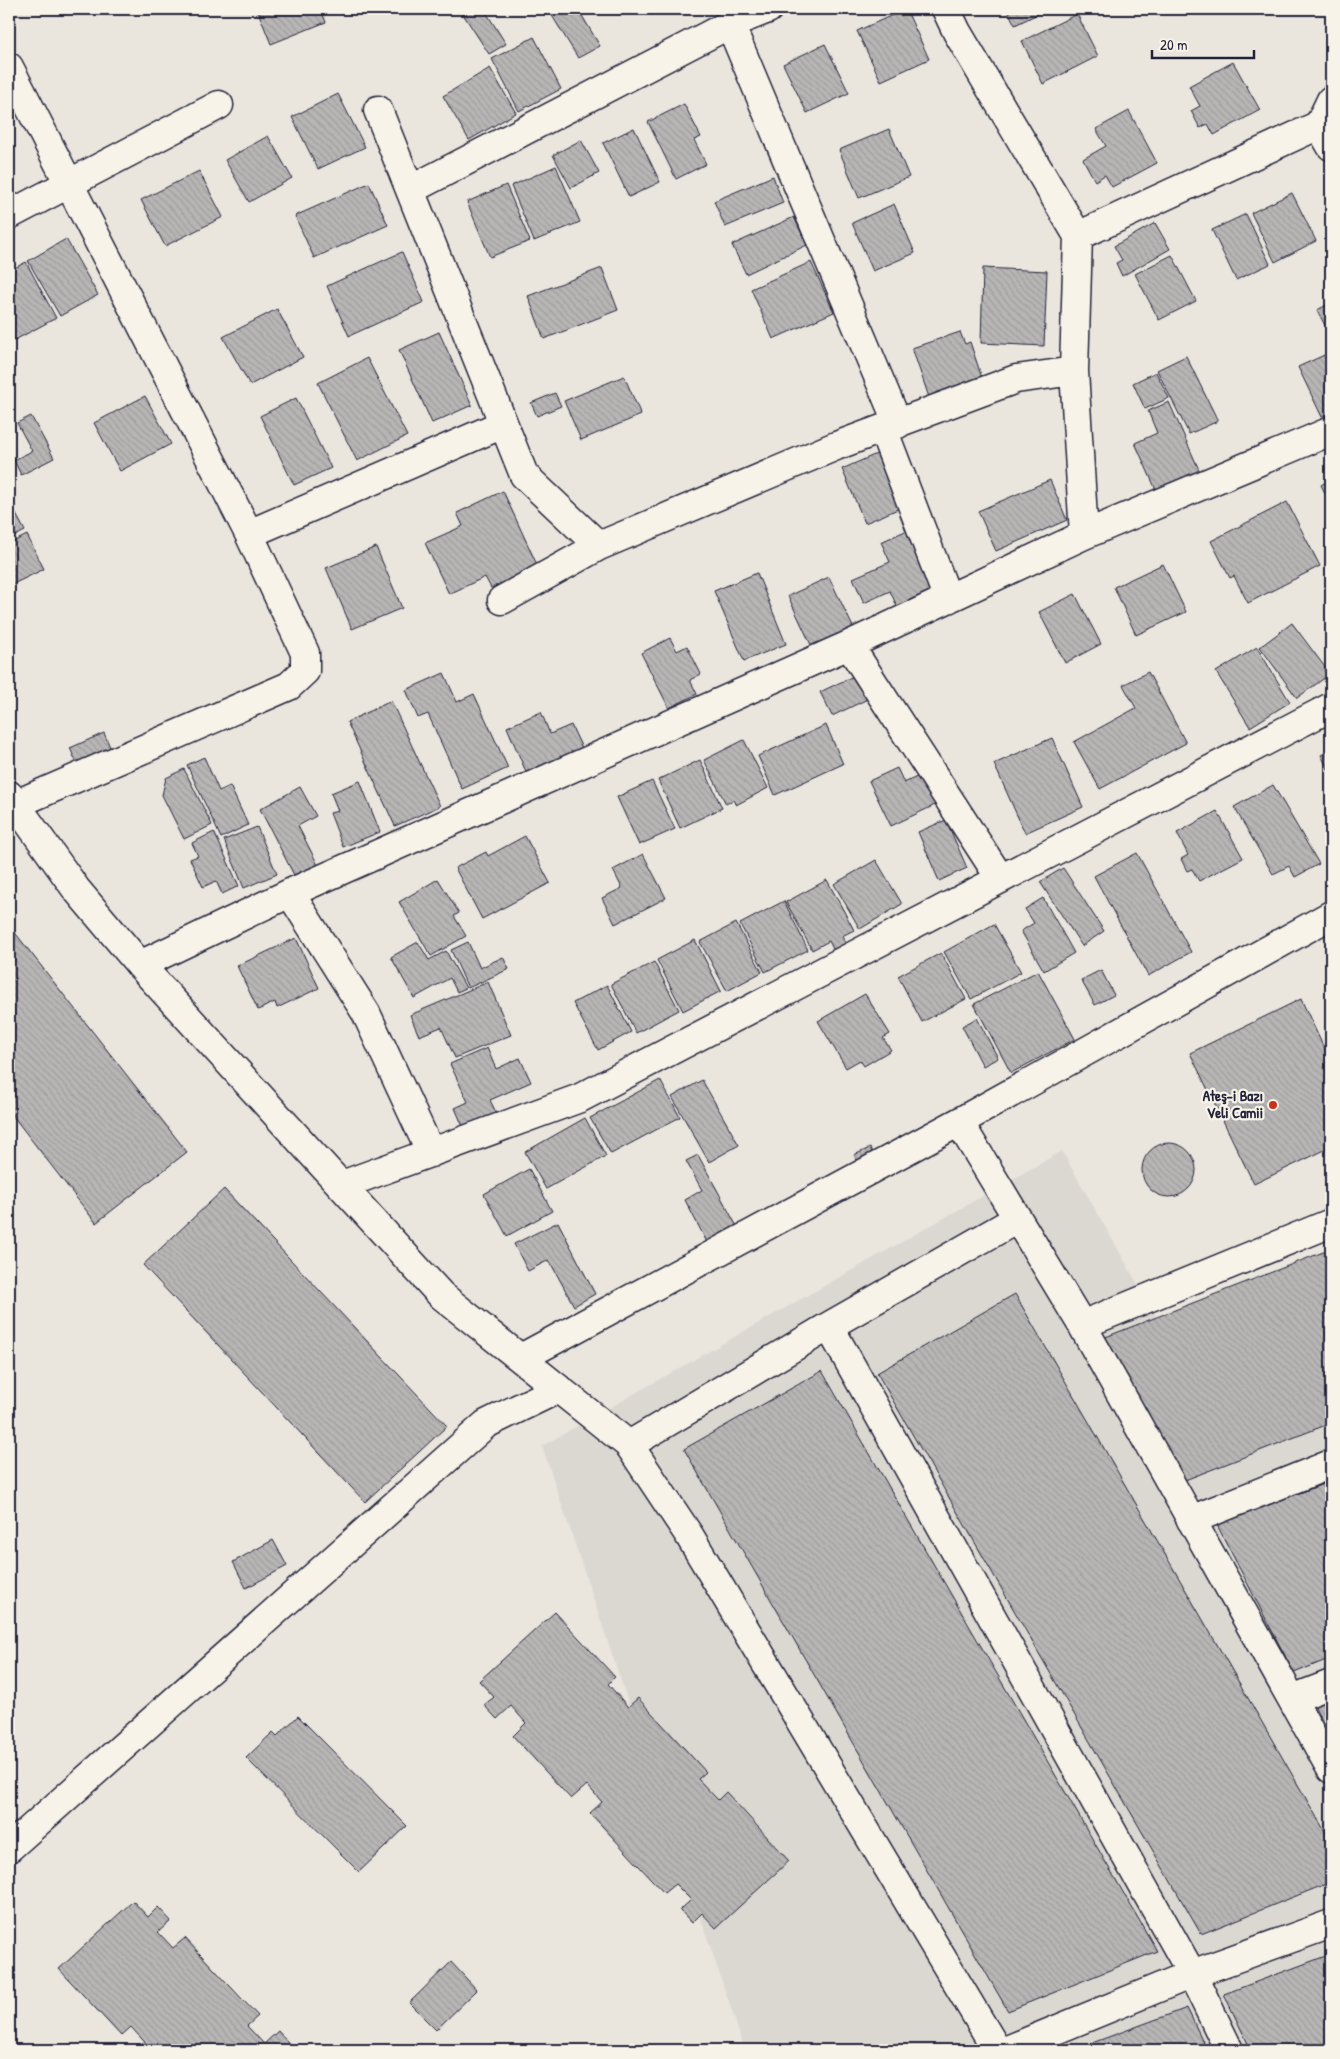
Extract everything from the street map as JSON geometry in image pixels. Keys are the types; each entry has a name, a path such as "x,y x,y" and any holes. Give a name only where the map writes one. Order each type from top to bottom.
{"street":[{"path":"410,190 730,24 768,9"},
{"path":"946,9 957,32 1078,236 1074,371 1084,535"},
{"path":"730,24 891,426 948,599"},
{"path":"9,67 249,534 305,654 305,671 289,686 12,800 76,889 140,965 441,1295 629,1444 689,1535 997,2050"},
{"path":"1078,236 1325,135 1331,100"},
{"path":"9,215 219,105"},
{"path":"378,110 524,475 599,546"},
{"path":"502,600 599,546 836,446 1016,379 1074,371"},
{"path":"249,534 503,424"},
{"path":"140,965 290,893 849,645 1084,535 1331,431"},
{"path":"849,645 1000,878"},
{"path":"342,1185 580,1098 1331,706"},
{"path":"290,893 366,1013 432,1153"},
{"path":"521,1358 959,1122 1331,915"},
{"path":"959,1122 1082,1325 1331,1770"},
{"path":"629,1444 828,1326 1018,1219"},
{"path":"1082,1325 1331,1223"},
{"path":"828,1326 1192,1974 1229,2050"},
{"path":"9,1848 486,1424 558,1389"},
{"path":"1192,1520 1331,1464"},
{"path":"1292,1699 1331,1684"},
{"path":"1007,2050 1192,1974 1331,1924"}],"shaded area":[{"path":"1062,1151 1164,1330 1331,1262 1331,2050 745,2050 542,1446"}],"building":[{"path":"257,9 320,9 326,22 271,44"},
{"path":"464,9 484,9 506,44 489,54 461,11"},
{"path":"548,9 578,9 600,46 578,58"},
{"path":"650,9 666,9 652,15"},
{"path":"906,9 929,59 881,81 857,31"},
{"path":"1007,9 1048,9 1015,25"},
{"path":"1077,14 1098,56 1043,84 1022,41"},
{"path":"534,37 561,89 519,111 492,59"},
{"path":"825,44 849,93 807,113 783,64"},
{"path":"1233,62 1260,110 1214,135 1208,124 1200,128 1191,111 1200,106 1189,86"},
{"path":"490,68 516,113 469,140 443,96"},
{"path":"338,94 365,147 318,169 292,117"},
{"path":"684,104 701,137 694,140 706,164 676,179 648,122"},
{"path":"1129,111 1157,163 1112,187 1105,175 1095,181 1083,159 1106,146 1096,129"},
{"path":"634,128 660,182 629,197 603,143"},
{"path":"889,129 909,177 859,198 839,150"},
{"path":"268,136 292,178 249,202 225,160"},
{"path":"581,140 599,173 571,188 553,155"},
{"path":"556,166 580,222 534,241 511,186"},
{"path":"199,171 223,217 165,246 141,200"},
{"path":"773,176 783,203 725,227 714,201"},
{"path":"369,183 388,225 314,258 295,216"},
{"path":"506,185 530,241 490,257 467,202"},
{"path":"1292,193 1316,241 1275,262 1251,213"},
{"path":"894,204 915,253 873,271 852,223"},
{"path":"1246,214 1270,264 1236,280 1212,230"},
{"path":"794,217 807,245 746,274 732,245"},
{"path":"1155,223 1170,249 1122,276 1116,263 1122,260 1114,246"},
{"path":"66,239 98,295 60,316 28,261"},
{"path":"402,252 424,302 349,336 327,286"},
{"path":"1172,255 1196,301 1159,320 1135,274"},
{"path":"26,262 56,318 13,341 9,333 9,271"},
{"path":"811,262 834,312 773,339 751,289"},
{"path":"602,268 618,310 544,339 528,296"},
{"path":"983,268 1047,271 1044,346 981,343"},
{"path":"1331,303 1331,337 1317,310"},
{"path":"277,309 303,357 250,385 223,337"},
{"path":"439,332 472,405 432,423 399,350"},
{"path":"960,332 965,344 970,342 983,381 930,400 912,348"},
{"path":"1331,352 1331,412 1322,417 1298,367"},
{"path":"1186,356 1218,421 1189,434 1157,370"},
{"path":"367,358 407,436 357,461 318,383"},
{"path":"1156,372 1169,398 1145,409 1133,383"},
{"path":"624,376 641,415 581,440 564,401"},
{"path":"555,393 561,406 537,416 531,403"},
{"path":"145,396 171,444 120,471 94,423"},
{"path":"296,398 331,468 294,485 260,416"},
{"path":"1169,402 1200,472 1157,492 1135,443 1157,433 1148,411"},
{"path":"31,416 54,458 21,475 14,460 32,451 17,423"},
{"path":"881,452 905,506 865,523 842,469"},
{"path":"1331,479 1331,505 1321,485"},
{"path":"1050,480 1067,520 996,551 978,511"},
{"path":"503,491 538,567 491,588 485,577 449,594 425,543 463,526 457,513"},
{"path":"9,501 25,531 9,539"},
{"path":"1287,502 1320,566 1248,603 1234,576 1230,578 1211,541"},
{"path":"914,527 940,586 897,606 890,591 864,603 853,578 890,562 881,542"},
{"path":"27,535 44,569 9,586 9,544"},
{"path":"376,547 402,608 352,629 326,568"},
{"path":"1163,564 1186,612 1136,635 1114,587"},
{"path":"757,573 786,644 744,661 714,591"},
{"path":"829,577 853,627 812,647 788,596"},
{"path":"1075,594 1101,644 1065,663 1039,612"},
{"path":"1292,623 1330,674 1297,698 1260,647"},
{"path":"670,638 677,651 687,646 701,674 690,680 697,694 669,708 641,653"},
{"path":"1257,647 1290,702 1250,727 1216,672"},
{"path":"862,672 874,696 832,716 820,692"},
{"path":"1148,672 1186,743 1100,789 1074,742 1136,708 1123,685"},
{"path":"444,673 457,702 474,694 508,768 462,789 428,714 418,718 406,690"},
{"path":"391,701 440,806 395,826 347,722"},
{"path":"541,712 550,734 571,725 582,748 526,772 507,727"},
{"path":"826,725 843,764 775,795 758,756"},
{"path":"104,733 113,754 79,768 70,748"},
{"path":"1052,738 1083,807 1025,833 994,764"},
{"path":"744,740 768,788 736,805 733,800 726,804 704,760"},
{"path":"1331,750 1331,775 1321,755"},
{"path":"204,757 219,791 230,786 248,825 221,838 187,765"},
{"path":"700,760 722,808 680,828 658,780"},
{"path":"897,768 904,783 921,775 935,805 891,826 869,781"},
{"path":"184,769 212,825 184,839 162,795 166,778"},
{"path":"360,781 380,832 343,847 330,813 338,811 331,793"},
{"path":"652,781 675,829 639,845 617,797"},
{"path":"1273,785 1319,864 1295,877 1289,866 1273,874 1234,807"},
{"path":"300,787 316,816 298,826 319,867 296,879 260,809"},
{"path":"1217,811 1243,858 1199,881 1192,869 1187,871 1181,859 1188,855 1177,833"},
{"path":"946,820 967,868 939,881 918,832"},
{"path":"257,827 277,874 244,888 224,840"},
{"path":"214,832 239,886 222,894 216,881 203,887 190,859 198,856 192,843"},
{"path":"525,836 550,883 482,919 455,868 486,852 488,856"},
{"path":"1137,853 1191,952 1148,976 1094,876"},
{"path":"643,854 666,898 615,924 602,898 622,888 613,870"},
{"path":"876,860 902,904 860,929 834,884"},
{"path":"1063,868 1104,931 1082,946 1040,882"},
{"path":"438,879 459,913 454,916 466,936 431,956 399,902"},
{"path":"827,880 854,930 842,936 847,946 835,953 829,941 812,950 786,902"},
{"path":"1043,898 1074,953 1044,971 1021,931 1034,923 1025,909"},
{"path":"784,901 808,950 765,972 740,924"},
{"path":"736,923 762,972 727,991 700,942"},
{"path":"994,924 1021,972 971,999 944,952"},
{"path":"9,925 187,1152 96,1223 9,1111"},
{"path":"296,938 319,988 277,1008 275,1002 258,1010 237,966"},
{"path":"695,940 721,991 683,1011 657,960"},
{"path":"418,942 429,960 446,951 466,988 457,992 450,978 414,998 391,957"},
{"path":"468,942 480,968 503,957 509,969 468,988 451,950"},
{"path":"941,953 966,999 922,1022 898,976"},
{"path":"654,962 679,1010 636,1033 611,984"},
{"path":"1101,970 1114,995 1095,1005 1081,980"},
{"path":"1038,971 1075,1039 1011,1073 974,1004"},
{"path":"488,982 511,1035 455,1058 441,1027 419,1036 410,1015"},
{"path":"607,985 631,1032 598,1050 573,1003"},
{"path":"865,994 890,1034 883,1038 891,1050 864,1066 860,1060 846,1068 818,1021"},
{"name":"Ateş-i Bazı Veli Camii","path":"1301,999 1331,1063 1331,1147 1254,1184 1190,1053"},
{"path":"977,1018 998,1058 983,1066 962,1026"},
{"path":"487,1048 496,1069 520,1058 531,1082 490,1100 500,1121 467,1136 455,1108 468,1102 450,1064"},
{"path":"660,1080 680,1117 611,1154 590,1118"},
{"path":"702,1080 739,1145 709,1162 672,1097"},
{"path":"585,1118 606,1156 546,1189 525,1152"},
{"path":"1169,1143 1179,1145 1188,1151 1194,1160 1196,1170 1194,1180 1188,1189 1179,1195 1169,1197 1159,1195 1150,1189 1144,1180 1142,1170 1144,1160 1150,1151 1159,1145"},
{"path":"870,1148 876,1161 861,1168 854,1155"},
{"path":"698,1155 740,1232 710,1248 685,1200 702,1190 686,1161"},
{"path":"529,1169 552,1211 507,1236 484,1194"},
{"path":"224,1189 447,1426 365,1502 143,1265"},
{"path":"558,1222 595,1294 574,1306 549,1260 528,1271 514,1244"},
{"path":"1331,1249 1331,1423 1185,1480 1103,1338"},
{"path":"1015,1294 1331,1842 1331,1882 1201,1934 877,1373"},
{"path":"822,1371 1157,1951 1008,2011 684,1449"},
{"path":"1331,1481 1331,1658 1294,1673 1217,1525"},
{"path":"273,1540 287,1566 246,1588 233,1562"},
{"path":"555,1612 615,1677 608,1684 628,1707 638,1698 706,1772 698,1779 718,1800 726,1792 789,1861 716,1928 702,1913 692,1923 680,1910 691,1900 675,1884 664,1893 590,1813 602,1802 587,1785 571,1799 513,1736 526,1723 511,1706 497,1719 484,1705 494,1697 479,1681"},
{"path":"1331,1698 1331,1739 1314,1705"},
{"path":"298,1716 407,1826 359,1872 246,1758 273,1732 277,1736"},
{"path":"133,1901 148,1917 158,1907 171,1921 158,1932 173,1948 185,1938 258,2016 247,2026 264,2044 278,2031 295,2050 149,2050 151,2049 131,2027 121,2036 59,1969"},
{"path":"1331,1954 1331,2050 1251,2050 1224,1994"},
{"path":"451,1962 477,1990 436,2030 409,2003"},
{"path":"1187,2008 1207,2050 1073,2050"}],"place":[{"name":"Ateş-i Bazı Veli Camii","path":"1273,1105"}]}
